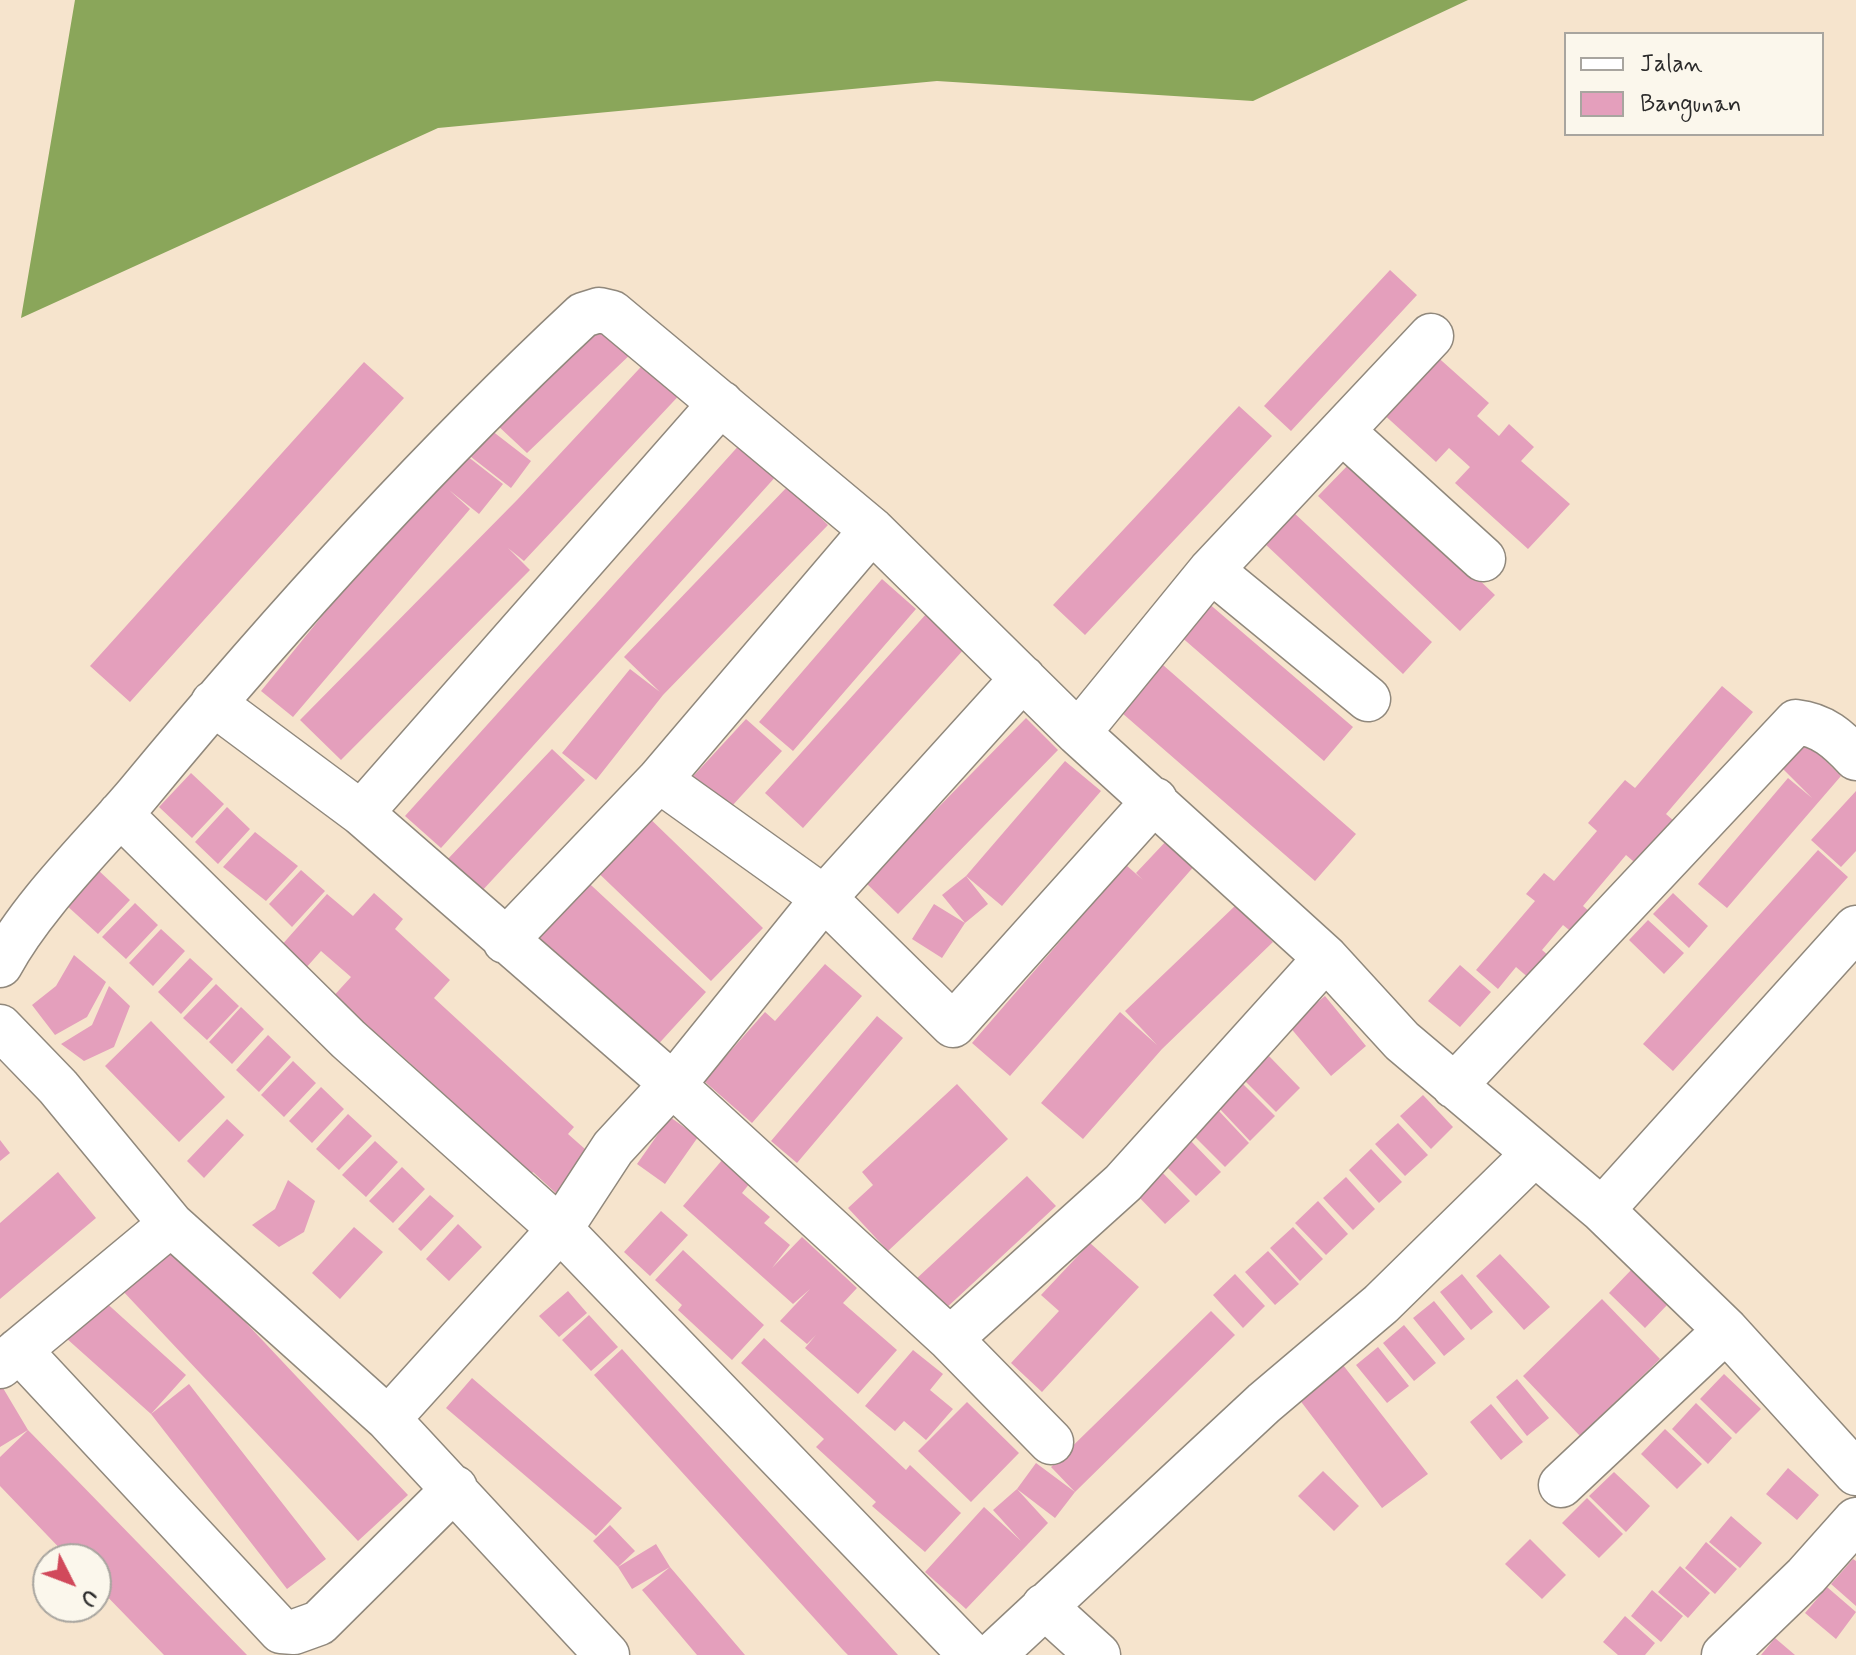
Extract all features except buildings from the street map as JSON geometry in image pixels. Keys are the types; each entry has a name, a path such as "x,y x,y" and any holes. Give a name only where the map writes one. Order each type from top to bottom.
{"street":[{"path":"0,965 53,892 213,703 494,399 583,315 599,310 612,313 872,530 1078,733 1326,958 1402,1041 1533,1155 1602,1210 1726,1330 1856,1473"},
{"path":"1078,733 1211,570 1431,336"},
{"path":"361,813 721,403"},
{"path":"1342,431 1483,559"},
{"path":"505,941 659,780 872,530"},
{"path":"1211,570 1368,699"},
{"path":"388,1419 560,1229 613,1148 685,1070 824,898 1023,678"},
{"path":"213,703 361,813 671,1083 950,1339 1051,1442"},
{"path":"1454,1086 1796,722 1815,725 1838,739 1856,758"},
{"path":"659,780 824,898 953,1025 1155,800"},
{"path":"120,814 348,1039 560,1229 971,1655"},
{"path":"1602,1210 1856,928"},
{"path":"950,1339 1123,1183 1326,958"},
{"path":"0,1027 58,1087 171,1224 388,1419 607,1655"},
{"path":"993,1655 1264,1403 1381,1304 1533,1155"},
{"path":"171,1224 9,1358 281,1631 294,1632 319,1623 455,1488"},
{"path":"1561,1485 1726,1330"},
{"path":"1724,1655 1806,1576 1856,1520"},
{"path":"1044,1606 1098,1655"}],"green space":[{"path":"75,0 1468,0 1253,101 937,81 438,128 21,318"}]}
